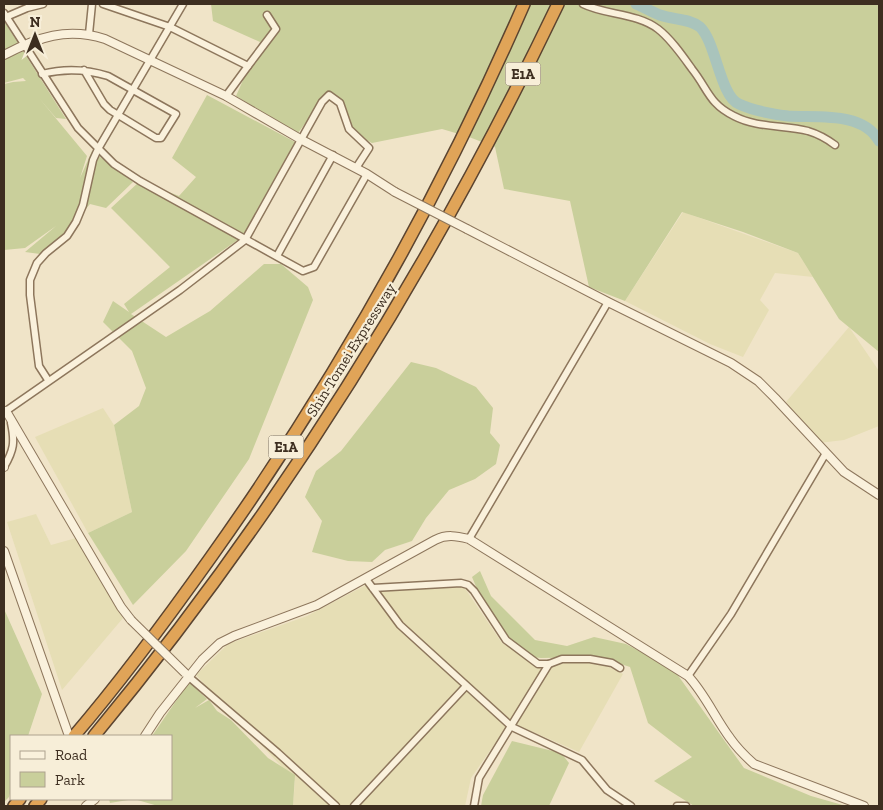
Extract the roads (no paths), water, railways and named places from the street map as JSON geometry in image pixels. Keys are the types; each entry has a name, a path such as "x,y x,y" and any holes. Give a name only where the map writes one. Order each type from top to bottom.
{"highway":[{"name":"Shin-Tomei Expressway","path":"75,735 160,628 247,507 293,436 376,300 420,221 464,134 524,4"},
{"name":"Shin-Tomei Expressway","path":"95,735 130,693 262,515 364,360 412,281 487,144 558,4"}],"street":[{"path":"44,4 5,15 78,128 98,149 114,164 140,181 303,271 314,268 367,174"},
{"path":"89,34 92,4"},
{"path":"104,4 123,7 170,27 248,66"},
{"path":"48,380 39,366 30,295 30,280 37,262 67,236 76,222 83,205 93,160 98,149 183,4"},
{"path":"583,4 595,9 646,22 656,27 668,38 692,69 716,105 735,117 757,124 810,131 823,136 835,145"},
{"path":"226,96 276,29 267,15"},
{"path":"4,55 41,37 71,33 89,34 105,39 226,96 396,192 608,302 731,363 758,381 844,472 879,495"},
{"path":"42,74 56,70 84,70 108,76 176,114 161,138 156,138 118,116 104,104 84,70"},
{"path":"5,411 180,290 245,240 322,102 329,95 340,103 349,129 370,148 356,168"},
{"path":"277,256 333,155"},
{"path":"469,540 608,302"},
{"path":"4,466 11,454 14,440 11,422 5,411"},
{"path":"5,411 121,607 131,620 187,675 278,753 336,806"},
{"path":"688,676 730,614 826,453"},
{"path":"146,735 187,675 220,643 317,605 443,536 454,536 469,540 688,676 696,684 730,738 754,764 864,806"},
{"path":"4,551 69,735"},
{"path":"366,579 400,625 512,727 582,760 607,790 631,806"},
{"path":"373,588 461,583 468,585 506,640 538,664 549,664 562,659 590,659 612,663 620,668"},
{"path":"474,806 479,778 549,664"},
{"path":"354,806 466,686"},
{"path":"86,806 94,801"},
{"path":"677,806 686,806"}],"waterway":[{"path":"636,4 665,17 691,22 700,27 710,44 727,91 739,104 769,113 788,116 851,120 872,131 879,141"}]}
